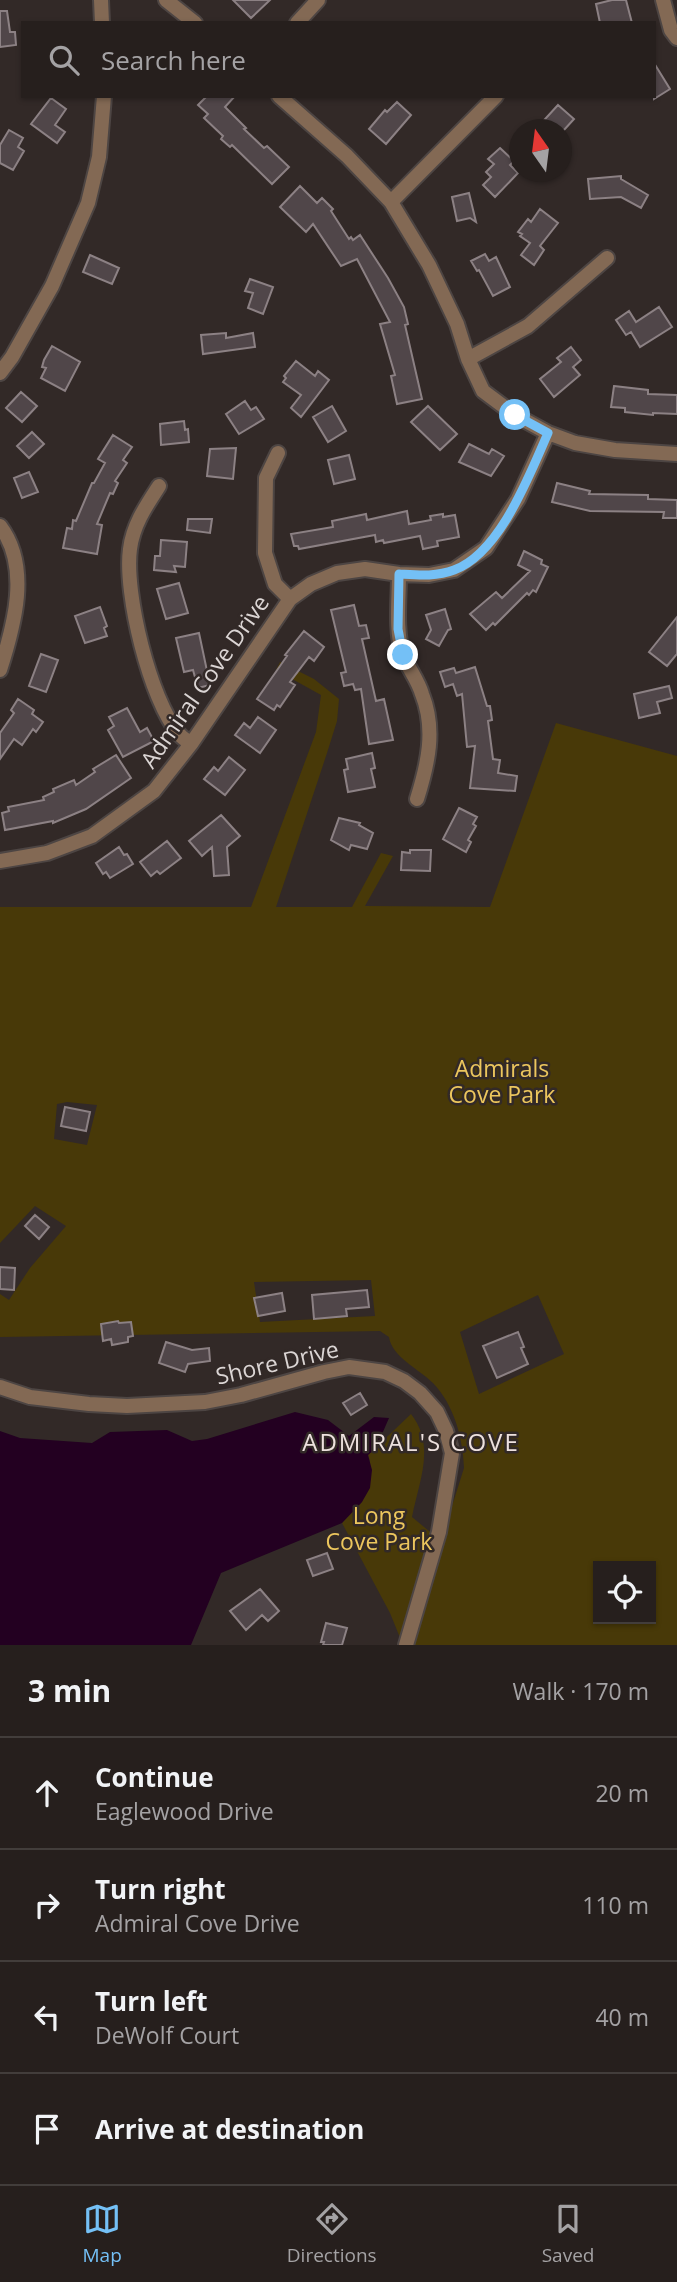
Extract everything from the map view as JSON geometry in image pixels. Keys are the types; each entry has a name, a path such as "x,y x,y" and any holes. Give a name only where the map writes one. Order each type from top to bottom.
{"street":[{"path":"101,0 102,21"},
{"path":"166,0 192,21"},
{"path":"299,21 318,0"},
{"path":"663,0 671,30 677,38"},
{"path":"0,373 52,286 88,203 99,157 104,98"},
{"path":"281,98 347,156 391,202 429,264 457,324 468,359 483,391 515,415 548,433 575,443 615,450 677,454"},
{"path":"391,202 494,98"},
{"path":"468,359 528,326 607,258"},
{"name":"Admiral Cove Drive","path":"0,861 47,853 92,836 154,791 191,744 290,599 311,584 337,573 365,569 429,575 454,570 486,548 518,499 548,433"},
{"path":"278,453 266,478 265,553 275,584 290,599"},
{"path":"159,486 139,516 130,548 130,585 137,626 163,707 179,734 191,744"},
{"path":"0,526 7,535 16,562 17,595 0,670"},
{"path":"399,574 398,629 403,655 422,693 429,718 427,769 416,799"},
{"name":"Shore Drive","path":"0,1387 30,1397 127,1406 205,1402 349,1367 385,1372 404,1381 420,1393 437,1412 452,1453 439,1532 406,1645"}],"green space":[{"name":"Admirals Cove Park","path":"280,662 314,679 339,699 337,721 276,907 352,907 381,853 393,856 365,906 490,907 556,723 677,756 677,1645 403,1645 390,1613 342,1523 362,1502 370,1461 368,1455 411,1414 419,1426 424,1451 412,1517 441,1541 464,1468 456,1422 447,1401 433,1383 395,1351 389,1337 380,1331 0,1337 0,1294 9,1300 30,1268 66,1226 35,1206 0,1243 0,907 251,907 316,732 321,695 276,670","holes":["67,1102 97,1105 87,1145 54,1139 57,1104","371,1280 375,1316 260,1322 254,1282","538,1295 564,1354 479,1394 460,1332"]}],"shaded area":[{"path":"295,1412 328,1420 349,1436 374,1417 389,1418 376,1448 368,1455 372,1470 370,1488 362,1502 342,1523 221,1573 191,1645 0,1645 0,1431 20,1438 92,1443 110,1432 167,1430 192,1441 207,1439"}],"building":[{"path":"233,0 270,0 251,18"},
{"path":"626,0 631,21 600,21 596,4"},
{"path":"0,11 7,11 10,32 15,32 16,45 0,47"},
{"path":"656,66 670,89 656,98"},
{"path":"51,98 66,109 55,125 65,132 57,143 31,124"},
{"path":"205,98 233,98 225,107 264,148 267,146 289,167 272,184 232,145 230,147 221,139 223,136 204,118 208,114 198,105"},
{"path":"397,102 411,115 386,144 369,129 385,110 387,112"},
{"path":"558,105 574,119 572,121 572,119 545,119"},
{"path":"9,130 23,138 18,147 24,151 13,170 0,163 0,145"},
{"path":"500,148 509,156 509,182 495,197 483,185 491,177 486,172 494,164 488,159"},
{"path":"621,176 621,179 648,195 641,208 621,197 590,199 588,179"},
{"path":"300,186 317,203 322,198 333,209 331,211 349,239 351,237 353,240 360,235 388,278 404,307 408,324 405,325 422,399 397,404 391,376 395,375 380,324 390,322 357,259 341,266 313,224 306,232 280,207"},
{"path":"469,193 476,222 470,218 457,221 452,197"},
{"path":"540,209 558,223 540,246 544,250 534,265 521,255 530,243 518,232 528,219 531,222"},
{"path":"485,254 489,261 496,257 510,287 493,296 471,261"},
{"path":"90,255 119,268 112,284 83,272"},
{"path":"250,279 273,287 263,314 248,308 253,293 245,291"},
{"path":"659,307 672,327 640,347 631,332 626,335 616,320 629,311 636,322"},
{"path":"226,333 226,338 253,333 255,347 203,354 201,335"},
{"path":"52,346 80,362 65,391 41,378 46,368 42,367 44,360"},
{"path":"571,347 581,360 573,367 580,375 554,397 540,379 561,362 557,358"},
{"path":"296,361 315,376 318,371 329,380 301,417 291,408 301,395 283,382 286,378 284,376"},
{"path":"614,386 648,390 648,394 677,395 677,414 653,415 625,412 625,408 611,407"},
{"path":"21,392 37,406 22,422 6,408"},
{"path":"245,401 251,410 256,407 264,419 239,434 226,414"},
{"path":"332,406 346,431 328,442 313,417"},
{"path":"428,406 457,434 440,450 411,422"},
{"path":"184,421 189,442 161,445 160,424"},
{"path":"32,432 44,444 29,458 17,446"},
{"path":"113,435 132,447 123,460 127,463 115,481 118,483 113,494 110,493 97,524 102,525 97,554 63,548 67,528 72,529 73,520 76,521 92,483 105,463 98,459"},
{"path":"469,444 489,454 492,449 504,456 491,476 459,462"},
{"path":"236,448 233,479 207,476 210,449"},
{"path":"349,455 355,479 334,484 328,460"},
{"path":"29,472 38,492 22,498 14,478"},
{"path":"557,483 590,491 589,494 648,495 648,499 677,500 677,518 663,518 664,512 590,511 552,502"},
{"path":"407,511 409,524 431,520 430,516 455,515 459,537 437,541 438,546 423,549 420,536 384,543 383,540 376,542 375,535 299,549 294,546 291,534 333,527 332,521 366,514 367,520"},
{"path":"188,519 212,519 210,533 187,530"},
{"path":"161,540 187,542 185,567 174,566 176,572 154,570 155,556 160,556"},
{"path":"524,551 542,560 541,564 548,567 536,592 533,590 529,595 527,593 495,625 493,623 486,630 470,614 496,592 502,598 530,571 518,565"},
{"path":"179,583 188,613 166,619 157,589"},
{"path":"354,605 359,626 366,625 369,638 362,639 376,701 384,699 393,740 369,744 361,689 355,690 353,684 344,686 341,673 346,672 331,610"},
{"path":"100,607 107,626 104,628 107,636 85,643 75,616"},
{"path":"445,609 451,629 439,646 426,639 431,630 426,615"},
{"path":"677,617 677,654 667,666 649,652"},
{"path":"304,631 324,647 314,661 309,657 290,682 295,685 280,707 277,705 274,710 257,699"},
{"path":"199,633 210,685 198,688 193,670 184,672 176,638"},
{"path":"41,654 58,660 46,692 29,686"},
{"path":"475,667 487,706 490,706 492,720 488,721 493,759 500,760 498,773 517,776 515,791 470,788 475,746 467,747 462,694 457,696 453,684 445,687 440,672 454,668 456,673"},
{"path":"669,686 672,698 657,702 660,713 639,718 634,694"},
{"path":"18,699 34,710 32,714 43,722 36,732 33,729 22,745 14,739 0,759 0,733 14,713 11,710"},
{"path":"127,708 140,732 147,728 154,741 123,757 108,730 114,726 109,717"},
{"path":"258,717 276,730 260,753 235,735 244,723 250,728"},
{"path":"372,753 375,768 371,769 375,787 348,792 344,770 348,769 346,759"},
{"path":"116,755 131,778 86,809 53,823 5,830 2,813 9,811 8,807 44,800 43,797 54,792 53,789 74,780 76,785 95,772 93,769"},
{"path":"229,757 245,770 225,795 204,779 214,767 218,771"},
{"path":"459,808 477,817 466,852 443,839"},
{"path":"221,815 240,836 227,847 229,875 214,876 212,847 202,856 189,841"},
{"path":"339,818 360,823 359,825 373,833 367,849 351,845 349,850 331,840"},
{"path":"167,841 181,858 160,874 157,871 151,876 140,862"},
{"path":"119,847 133,864 110,878 106,872 103,874 96,863"},
{"path":"410,850 431,850 430,871 401,870 402,852 410,853"},
{"path":"65,1107 90,1112 86,1131 61,1126"},
{"path":"35,1215 49,1227 39,1239 25,1226"},
{"path":"0,1267 15,1268 14,1290 0,1289"},
{"path":"367,1290 369,1307 346,1309 347,1316 314,1319 312,1295"},
{"path":"282,1293 285,1311 258,1316 254,1298"},
{"path":"131,1322 133,1336 128,1337 128,1342 112,1345 111,1339 103,1341 101,1324"},
{"path":"518,1332 528,1364 497,1378 483,1346"},
{"path":"166,1342 192,1350 209,1348 210,1361 188,1364 185,1372 159,1363"},
{"path":"360,1393 367,1405 351,1415 343,1403"},
{"path":"327,1553 333,1569 313,1576 307,1560"},
{"path":"260,1589 279,1611 268,1621 262,1615 246,1630 230,1611"},
{"path":"326,1623 347,1628 342,1645 323,1645 324,1642 321,1642"}],"district":[{"name":"ADMIRAL'S COVE","path":"411,1441"}],"route":[{"path":"403,655 398,629 399,574 429,575 454,570 486,548 518,499 548,433 515,415"}],"park label":[{"name":"Long Cove Park","path":"379,1528"}]}
